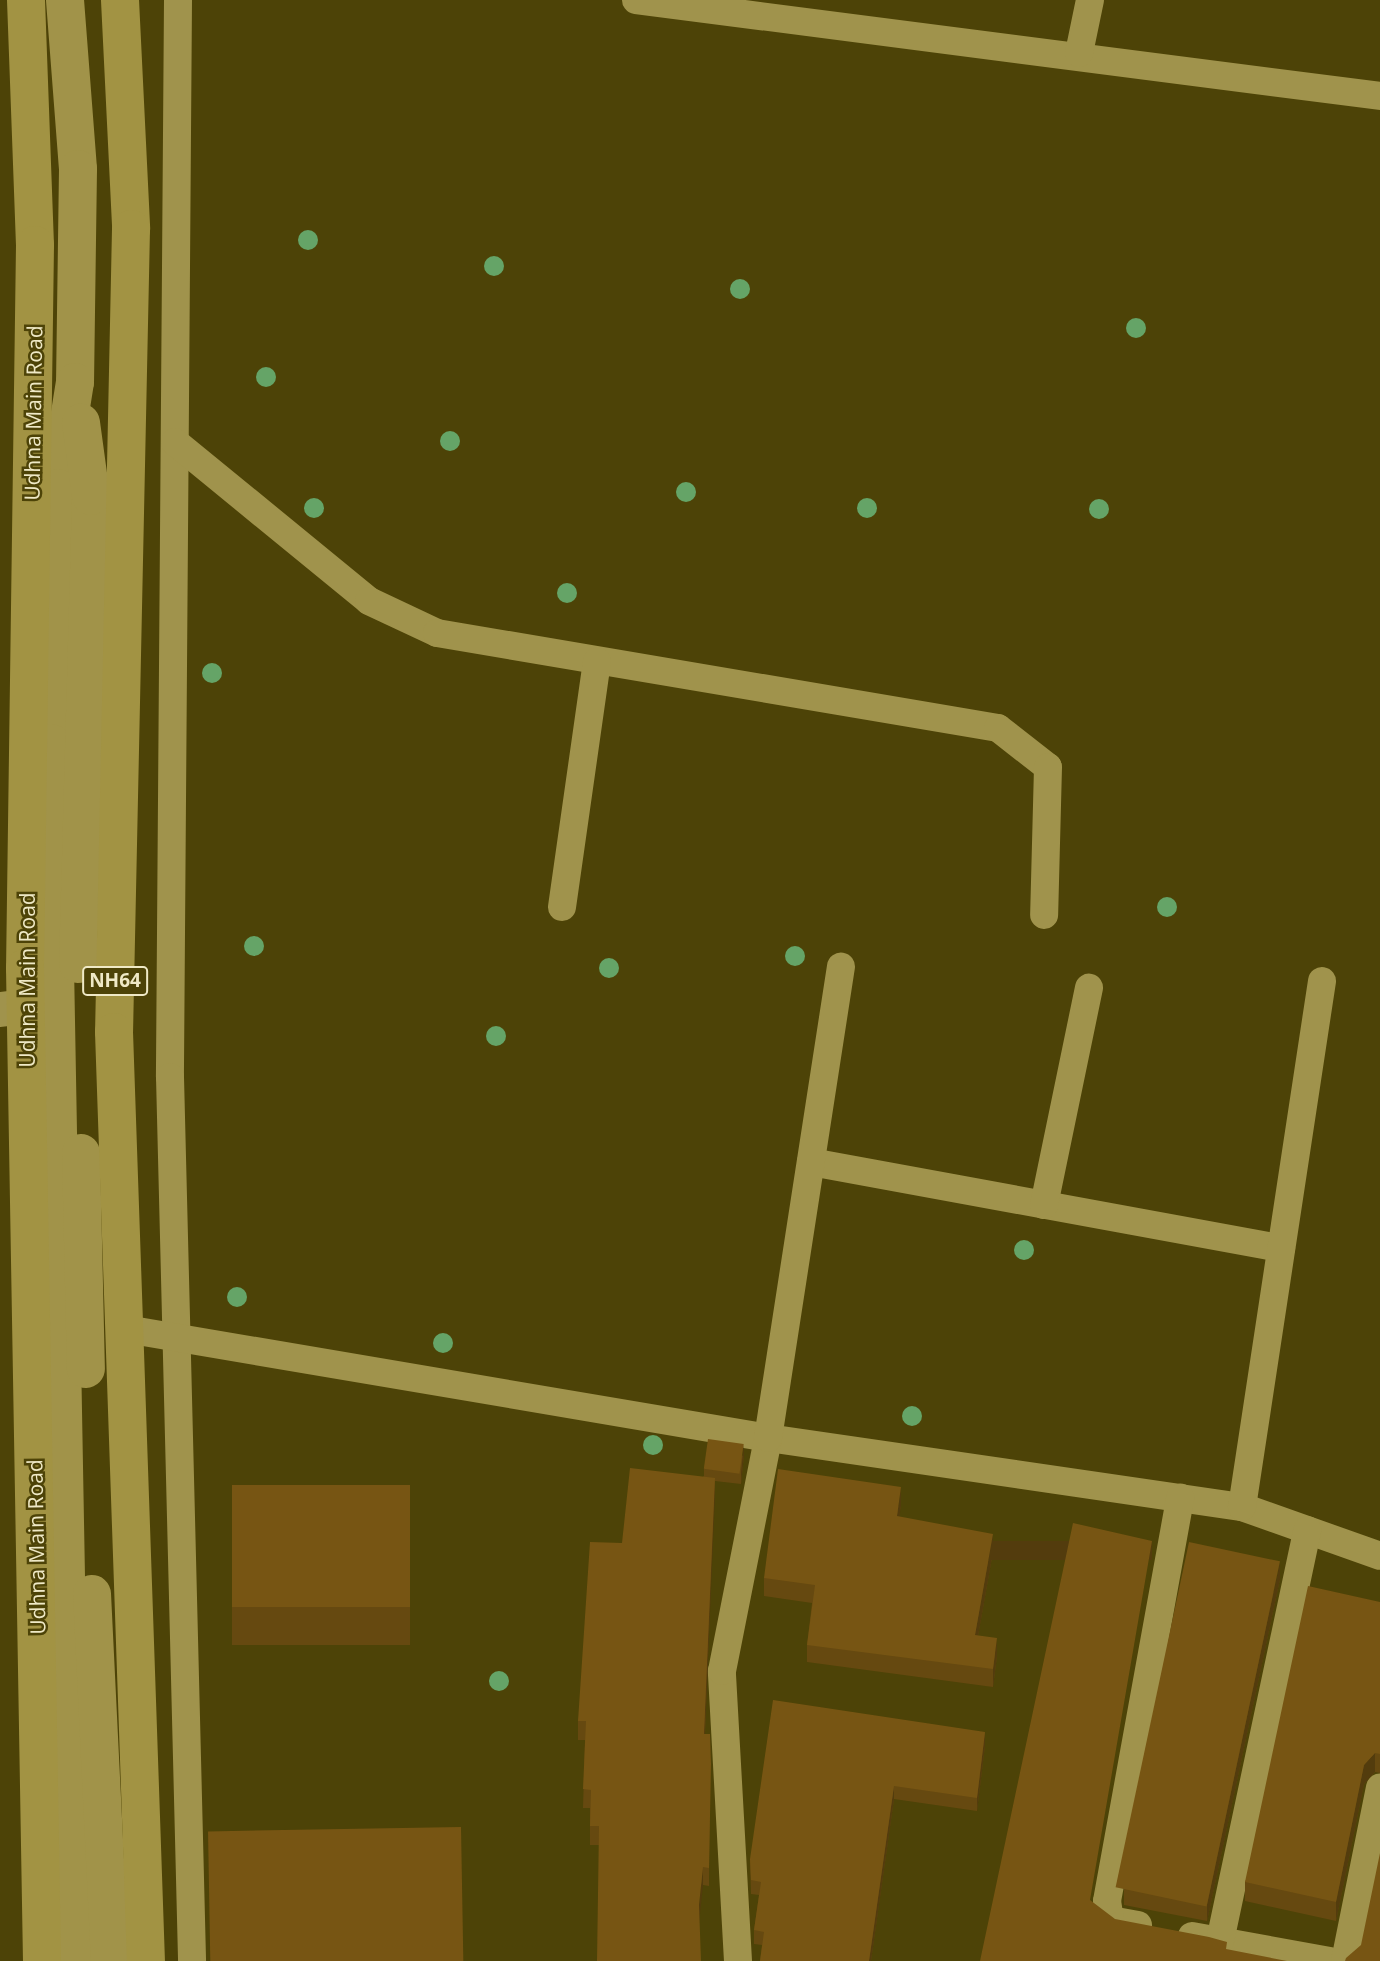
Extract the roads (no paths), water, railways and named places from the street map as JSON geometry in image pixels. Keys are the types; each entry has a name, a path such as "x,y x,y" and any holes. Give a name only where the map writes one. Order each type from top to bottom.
{"highway":[{"name":"NH64","path":"120,0 131,229 114,1032 120,1328 146,1961"},
{"name":"Udhna Main Road","path":"27,14 35,245 13,1008 42,1961"}],"main road":[{"path":"65,0 78,169 75,382 58,488 51,743 73,1961"},
{"path":"75,382 91,496 77,983 91,1577 110,1961"}],"street":[{"path":"178,0 170,1077 192,1961"},
{"path":"636,0 1079,53 1380,96"},
{"path":"1079,53 1090,0"},
{"path":"175,442 369,601 402,619 437,633 998,728 1048,767 1044,915"},
{"path":"562,906 597,661"},
{"path":"738,1961 722,1671 768,1438 841,967"},
{"path":"1242,1507 1322,981"},
{"path":"1044,1205 1089,988"},
{"path":"811,1162 1281,1248"},
{"path":"120,1328 768,1438 1242,1507 1380,1556"},
{"path":"1180,1498 1106,1913 1119,1922 1330,1961"},
{"path":"1220,1941 1307,1530"},
{"path":"1345,1961 1380,1788"}]}
